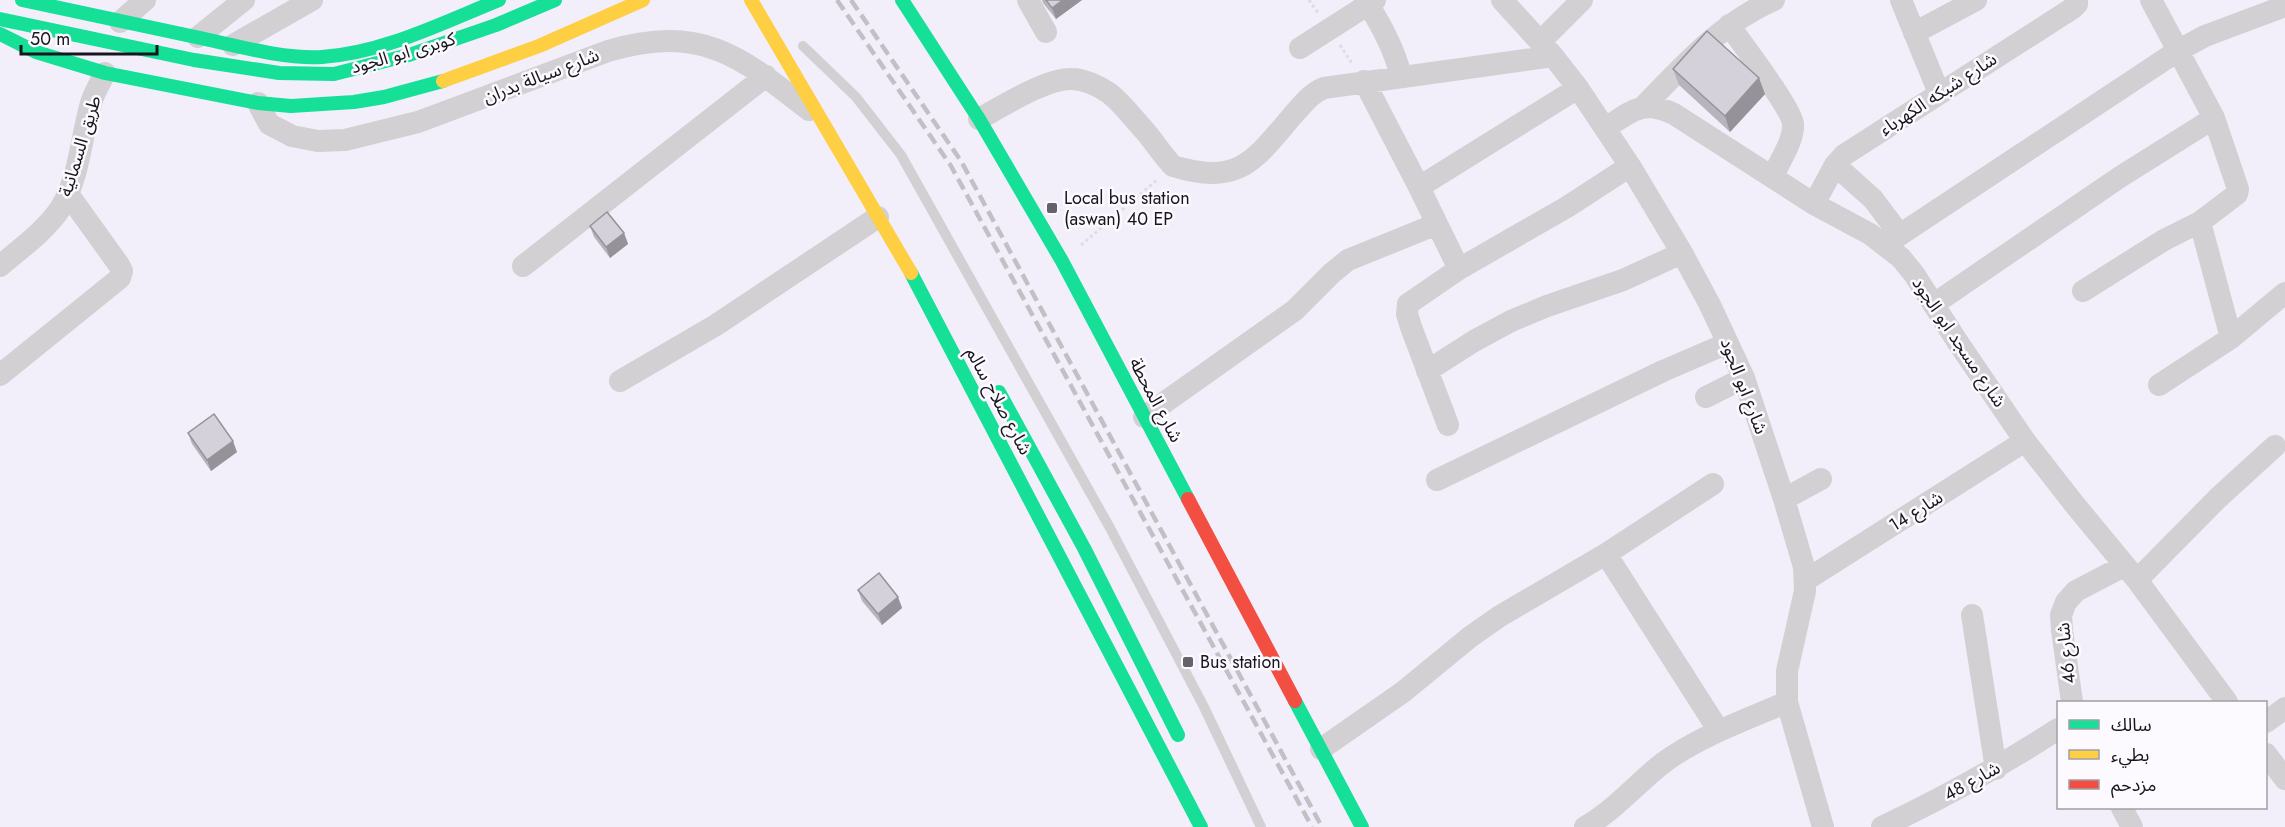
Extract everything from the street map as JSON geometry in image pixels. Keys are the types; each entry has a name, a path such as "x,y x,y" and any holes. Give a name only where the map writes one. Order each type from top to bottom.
{"main road":[{"path":"22,0 48,3 120,22 301,57 343,55 364,51 425,30 499,0"},
{"name":"كوبرى ابو الجود","path":"0,19 194,60 279,73 326,75 353,71 409,55 496,25 555,0"},
{"name":"شارع سيالة بدران","path":"1,35 36,52 105,74 258,103 283,106 335,105 439,84 529,50 643,0"},
{"name":"شارع صلاح سالم","path":"751,0 922,293 1201,827"},
{"name":"شارع المحطة","path":"902,0 980,119 1062,261 1362,827"},
{"path":"1,35 36,45 214,80"},
{"path":"801,41 827,87"},
{"name":"كوبرى ابو الجود","path":"301,91 346,89"},
{"name":"شارع صلاح سالم","path":"989,375 1084,548 1184,745"}],"street":[{"path":"120,22 145,0"},
{"path":"198,37 244,0"},
{"path":"233,45 312,0"},
{"path":"1028,0 1046,32"},
{"name":"شارع ابو الجود","path":"1502,0 1547,49 1578,88 1630,166 1682,253 1744,378 1804,567 1806,580 1787,671 1787,702 1823,827"},
{"path":"980,119 1057,81 1080,80 1110,94 1147,133 1173,166 1210,174 1226,173 1239,169 1264,148 1317,90 1547,49 1582,0"},
{"path":"1605,128 1630,111 1644,106 1700,48 1729,25 1774,0"},
{"path":"1901,0 1939,93"},
{"path":"1914,33 1976,0"},
{"name":"شارع شبكه الكهرباء","path":"1814,204 1835,165 1857,146 2073,8 2077,0"},
{"path":"2083,291 2164,240 2200,222 2237,194 2238,189 2214,118 2151,0"},
{"path":"1300,48 1369,1 1390,44 1401,76"},
{"path":"1835,165 1873,199 1893,240 2179,50 2205,36 2285,6"},
{"path":"1729,25 1778,95 1792,120 1792,131 1773,176"},
{"name":"شارع سيالة بدران","path":"258,103 268,124 292,136 318,141 345,140 418,122 608,51 635,43 663,40 690,42 717,49 743,60 822,121"},
{"name":"طريق السمانية","path":"0,266 48,223 68,194 91,103 105,74"},
{"path":"523,266 766,76"},
{"path":"1364,81 1459,269"},
{"path":"1419,187 1578,88"},
{"name":"شارع مسجد ابو الجود","path":"1644,106 1660,107 1674,114 1814,204 1893,240 1901,258 2025,441 2131,573 2226,701"},
{"path":"1934,304 2120,177 2214,118"},
{"path":"1448,425 1407,314 1408,304 1459,269 1567,207 1630,166"},
{"path":"0,375 120,278 122,272 119,265 68,194"},
{"path":"620,381 716,325 878,217"},
{"path":"2200,222 2231,338"},
{"path":"1144,417 1295,310 1348,260 1437,224"},
{"path":"1427,371 1511,321 1623,280 1682,253"},
{"path":"2159,385 2231,338 2285,293"},
{"path":"1437,480 1728,343"},
{"path":"1706,397 1744,378"},
{"name":"شارع 14","path":"1806,580 2025,441"},
{"name":"شارع 46","path":"2072,701 2061,615 2066,602 2076,591 2131,573 2275,446"},
{"path":"1784,499 1821,479"},
{"path":"1321,749 1403,692 1470,637 1500,616 1606,554 1713,484"},
{"path":"1606,554 1719,731"},
{"path":"1972,615 1996,769"},
{"path":"1585,827 1612,809 1664,763 1719,731 1787,702"},
{"path":"2267,721 2285,708"},
{"name":"شارع 48","path":"1882,827 1996,769 2057,730"},
{"path":"2267,756 2285,779"},
{"path":"2123,809 2132,827"}],"lane":[{"path":"801,41 856,97 901,155 1110,528 1204,707 1261,827"}],"path":[{"path":"1062,261 1173,166"}],"building":[{"path":"1046,0 1063,0 1052,8"},
{"path":"1707,31 1759,78 1725,116 1673,69"},
{"path":"607,212 624,233 606,247 590,226"},
{"path":"214,414 233,441 207,460 188,433"},
{"path":"879,573 898,597 878,614 858,590"}],"railway":[{"path":"837,0 951,166 1312,827"},
{"path":"851,0 961,161 1322,827"}],"traffic: fast":[{"path":"22,0 263,52 308,57 367,50 412,36 499,0"},
{"path":"0,19 194,60 279,73 334,74 409,55 496,25 555,0"},
{"path":"902,0 979,119 1062,261 1188,499"},
{"path":"0,34 36,52 105,73 258,103 291,106 354,102 384,97 443,81"},
{"path":"911,273 1201,827"},
{"path":"999,392 1084,548 1178,735"},
{"path":"1295,701 1362,827"}],"traffic: slow":[{"path":"443,81 539,46 643,0"},
{"path":"751,0 911,273"}],"traffic: jam":[{"path":"1188,499 1295,701"}],"place":[{"name":"Local bus station (aswan) 40 EP","path":"1052,208"},
{"name":"Bus station","path":"1188,662"}]}
